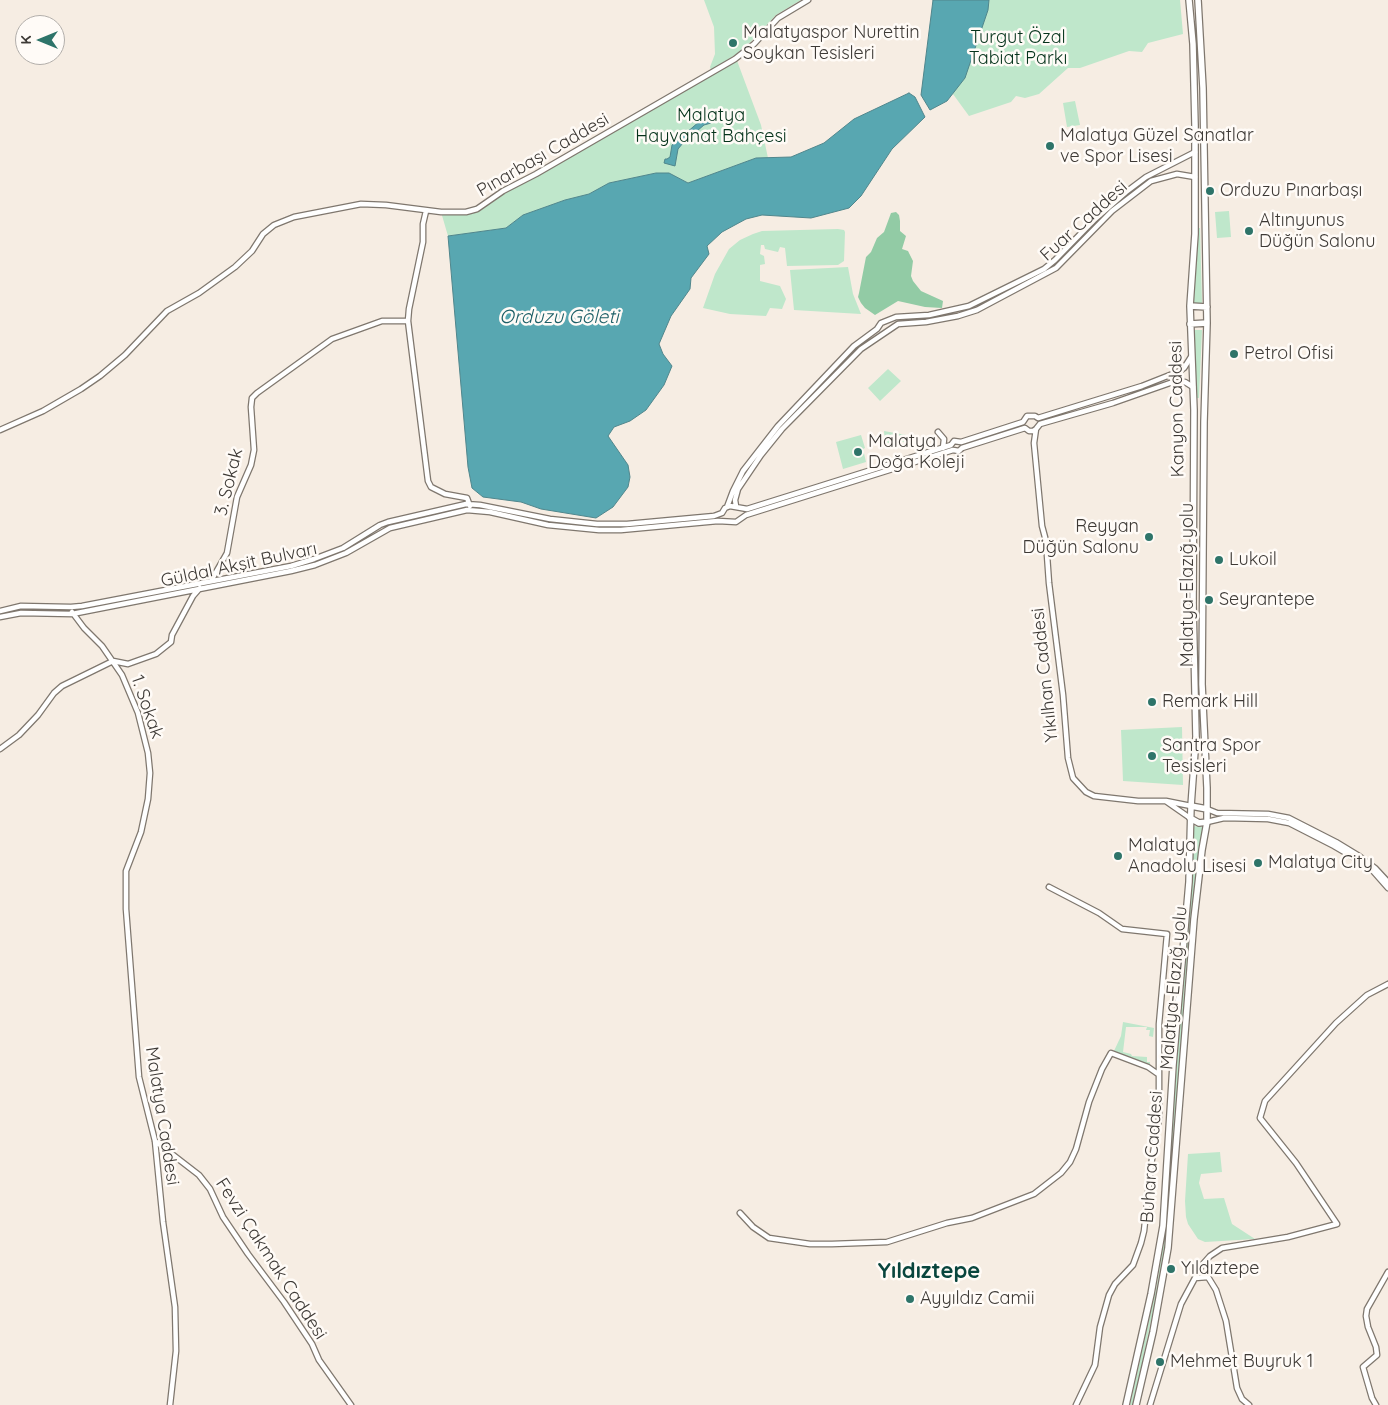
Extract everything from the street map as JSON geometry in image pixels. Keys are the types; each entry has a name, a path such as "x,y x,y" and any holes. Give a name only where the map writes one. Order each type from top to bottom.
{"highway":[{"name":"Kanyon Caddesi","path":"1189,0 1194,57 1195,152 1195,234 1190,324 1193,387 1193,604 1196,737 1190,818"},
{"name":"Malatya-Elazığ yolu","path":"1136,1405 1153,1332 1168,1248 1194,919 1207,822 1202,684 1207,307 1203,88 1198,0"},
{"path":"1190,306 1207,307"},
{"path":"1190,324 1207,324"},
{"path":"1190,806 1207,809"},
{"path":"1190,818 1199,823 1207,822"},
{"name":"Buhara Caddesi","path":"1126,1405 1161,1243 1183,932 1189,882 1190,818"}],"street":[{"name":"Pınarbaşı Caddesi","path":"0,430 43,411 88,385 125,355 167,311 199,293 235,267 252,251 263,234 274,225 294,217 361,204 386,205 426,211 466,212 481,207 503,191 565,158 736,58 754,44 778,18 808,0"},
{"path":"724,520 722,513 727,507 743,471 778,426 854,346 885,320 896,317 929,315 970,306 1044,268 1055,260 1095,219 1126,192 1146,177 1195,152"},
{"path":"1172,163 1171,170 1174,174"},
{"name":"Fuar Caddesi","path":"738,507 735,500 738,489 761,455 782,429 861,349 882,334 890,332 898,324 934,320 977,310 1045,275 1059,265 1089,233 1124,201 1151,182 1174,174 1194,177"},
{"path":"426,211 423,224 423,242 408,321 428,481 431,487 445,494 467,498 471,510"},
{"name":"3. Sokak","path":"212,581 227,553 237,497 251,465 254,450 252,398 257,392 332,339 382,321 408,321"},
{"path":"877,328 878,332 882,334"},
{"name":"Güldal Akşit Bulvarı","path":"952,448 954,441 961,442 1023,422 1027,416 1038,418 1172,375 1184,368 1191,357"},
{"path":"1036,429 1040,424 1176,382 1185,382 1193,387"},
{"path":"1038,418 1040,424"},
{"path":"1023,422 1027,430"},
{"name":"Güldal Akşit Bulvarı","path":"727,507 748,509 943,448 952,448 959,451 962,448 1036,429"},
{"name":"Yıkılhan Caddesi","path":"1036,429 1034,443 1042,526 1046,541 1068,758 1073,778 1086,792 1094,796 1138,801 1166,801 1190,806"},
{"name":"Yıkılhan Caddesi","path":"1027,430 1034,443"},
{"path":"938,432 944,439 943,448"},
{"path":"961,442 962,448"},
{"name":"Güldal Akşit Bulvarı","path":"0,618 21,612 72,614 308,567 346,552 390,528 471,510 548,525 597,530 621,530 724,520 733,523 739,521 741,517 952,448"},
{"name":"Güldal Akşit Bulvarı","path":"0,611 21,606 71,608 307,562 343,548 388,522 470,504 550,519 596,524 627,524 714,516 722,513"},
{"path":"738,507 741,517"},
{"path":"0,749 19,735 38,715 58,689 67,682 113,661 128,664 156,654 170,642 193,596 199,589 212,581"},
{"path":"71,608 72,614"},
{"name":"1. Sokak","path":"72,614 102,646 113,661 122,675 138,713 148,753 150,773 148,799 141,832"},
{"path":"1166,801 1190,818"},
{"path":"1207,809 1217,814 1268,814 1289,818 1360,856 1388,882"},
{"path":"1207,822 1224,818 1260,819 1289,823 1358,860 1373,871 1388,888"},
{"name":"Malatya Caddesi","path":"141,832 126,871 126,909 139,1077 155,1141 162,1214 175,1307 176,1351 170,1405"},
{"path":"1049,887 1099,913 1122,929 1167,934 1159,1024 1159,1119 1141,1243 1133,1265 1115,1284 1110,1295 1100,1327 1096,1365 1076,1405"},
{"path":"1150,1405 1181,1304 1202,1265 1222,1248 1288,1237 1337,1224 1296,1163 1260,1118 1265,1101 1336,1023 1367,995 1388,984"},
{"path":"740,1214 753,1227 769,1238 810,1244 893,1240 972,1218 1034,1194 1060,1173 1074,1156 1089,1102 1102,1069 1111,1053 1158,1074"},
{"path":"1159,1119 1170,1119"},
{"name":"Fevzi Çakmak Caddesi","path":"155,1141 199,1175 212,1193 223,1217 284,1302 312,1344 319,1360 351,1405"},
{"path":"1376,1405 1372,1398 1363,1367 1376,1355 1376,1347 1366,1316 1367,1309 1388,1272"},
{"path":"1195,1278 1208,1277 1216,1290 1228,1330 1237,1388 1242,1399 1249,1405"}],"green space":[{"name":"Malatyaspor Nurettin Soykan Tesisleri","path":"704,0 801,0 776,15 743,50 711,70 710,67 715,54 714,27"},
{"name":"Turgut Özal Tabiat Parkı","path":"983,0 1180,0 1183,34 1148,43 1142,52 1129,51 1080,68 1068,68 1039,94 1025,98 1016,96 1011,102 969,116 950,90"},
{"name":"Malatya Hayvanat Bahçesi","path":"736,58 761,125 768,158 756,158 688,183 669,173 656,173 609,183 589,194 565,200 523,215 506,228 448,236 441,212 477,209 494,197"},
{"path":"1075,101 1080,125 1067,127 1063,103"},
{"path":"1229,211 1231,237 1217,238 1215,212"},
{"path":"896,212 899,215 900,231 906,236 902,249 908,251 913,261 911,276 913,281 921,291 943,301 942,308 925,307 898,301 875,315 865,308 858,297 866,257 871,252 877,238 884,232 891,213"},
{"path":"1197,228 1200,228 1202,303 1192,303"},
{"path":"838,229 845,232 844,261 838,265 787,266 785,248 780,247 778,252 765,249 764,245 761,245 760,254 764,256 765,264 760,265 760,281 780,286 786,299 782,309 770,308 766,316 730,314 703,308 715,274 729,249 740,240 762,231"},
{"path":"848,267 853,294 861,314 794,310 790,270"},
{"path":"1192,330 1202,330 1199,398 1196,398"},
{"path":"888,369 901,381 880,401 868,388"},
{"path":"884,431 917,437 917,441 887,443 886,441 892,434 885,441"},
{"path":"861,435 865,448 863,449 866,462 843,469 836,442"},
{"name":"Santra Spor Tesisleri","path":"1182,727 1183,785 1123,781 1121,730"},
{"path":"1193,826 1203,827 1185,986 1164,1260 1133,1405 1130,1405 1157,1285 1165,1233 1182,986 1191,901"},
{"path":"1123,1022 1154,1028 1153,1037 1149,1036 1150,1030 1146,1030 1147,1027 1126,1027 1123,1052 1132,1056 1147,1057 1147,1062 1150,1062 1150,1066 1114,1051 1121,1036"},
{"path":"1220,1152 1222,1172 1201,1174 1199,1183 1204,1199 1224,1198 1232,1224 1255,1239 1205,1242 1198,1239 1188,1224 1185,1201 1188,1154"}],"water":[{"path":"933,0 989,0 988,10 965,78 947,101 930,110 921,95"},
{"name":"Orduzu Göleti","path":"909,93 915,97 925,117 892,149 861,196 849,208 811,218 762,215 746,219 722,232 707,246 709,254 691,278 690,289 671,316 659,344 663,354 672,366 664,385 646,410 630,421 614,427 608,436 628,465 630,477 628,487 613,507 596,518 541,509 521,502 483,497 472,488 468,467 448,236 506,228 523,215 565,200 589,194 609,183 656,173 669,173 688,183 756,158 791,157 824,143 854,119"},
{"path":"707,111 711,123 704,125 683,143 678,149 675,166 664,163 665,159 670,157 672,145 700,121 703,112"}],"place":[{"name":"Malatyaspor Nurettin Soykan Tesisleri","path":"733,43"},
{"name":"Malatya Güzel Sanatlar ve Spor Lisesi","path":"1050,146"},
{"name":"Orduzu Pınarbaşı","path":"1210,191"},
{"name":"Altınyunus Düğün Salonu","path":"1249,231"},
{"name":"Petrol Ofisi","path":"1234,354"},
{"name":"Malatya Doğa Koleji","path":"858,452"},
{"name":"Reyyan Düğün Salonu","path":"1149,537"},
{"name":"Lukoil","path":"1219,560"},
{"name":"Seyrantepe","path":"1209,600"},
{"name":"Remark Hill","path":"1152,702"},
{"name":"Santra Spor Tesisleri","path":"1152,756"},
{"name":"Malatya Anadolu Lisesi","path":"1118,856"},
{"name":"Malatya City","path":"1258,863"},
{"name":"Yıldıztepe","path":"1171,1269"},
{"name":"Ayyıldız Camii","path":"910,1299"},
{"name":"Mehmet Buyruk 1","path":"1160,1362"}],"district":[{"name":"Yıldıztepe","path":"929,1271"}]}
